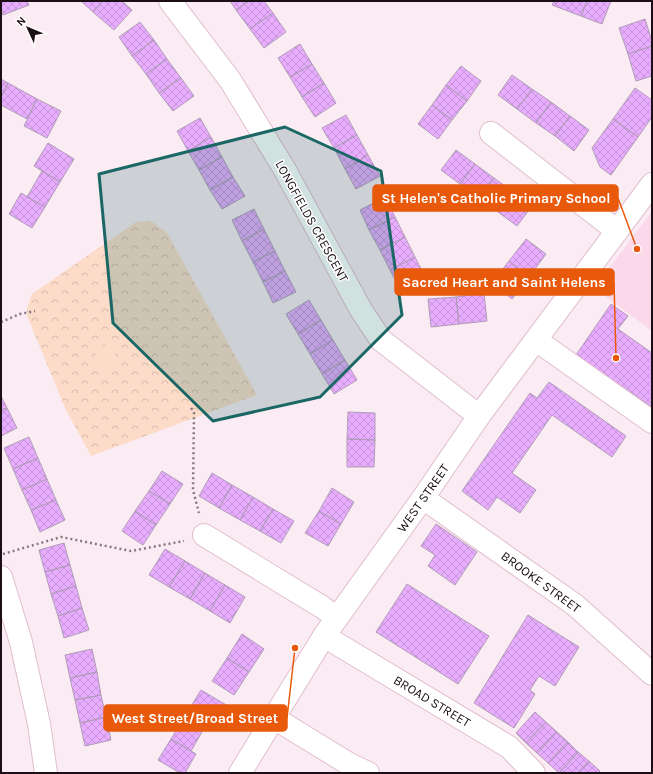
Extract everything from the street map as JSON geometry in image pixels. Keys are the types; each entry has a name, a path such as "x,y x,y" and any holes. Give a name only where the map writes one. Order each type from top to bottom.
{"street":[{"name":"LONGFIELDS CRESCENT","path":"170,1 230,80 285,170 361,310 381,340 479,416"},
{"path":"492,133 618,231"},
{"name":"WEST STREET","path":"240,773 324,636 423,498 479,416 652,184"},
{"path":"536,340 652,422"},
{"name":"BROOKE STREET","path":"423,498 575,605 652,674"},
{"path":"204,535 337,618"},
{"path":"1,577 21,642 39,724 46,773"},
{"name":"BROAD STREET","path":"324,636 509,747 534,773"},
{"path":"274,718 349,764 368,773"}],"path":[{"path":"1,322 20,314 35,311"},
{"path":"1,554 61,537 131,552 187,541 204,535 192,490 194,413 191,408"}],"highlighted area":[{"path":"285,127 381,171 402,315 320,397 213,421 113,323 99,174"}],"shaded area":[{"path":"652,211 652,331 594,288"}],"green space":[{"path":"151,221 167,233 257,395 91,456 66,410 27,316 27,308 32,294 136,222"},
{"path":"110,343 121,366 105,373 94,350"}],"building":[{"path":"1,1 27,1 29,5 3,15 1,10"},
{"path":"81,1 103,1 93,12"},
{"path":"103,1 122,1 132,10 114,30 93,12"},
{"path":"230,1 249,1 236,10"},
{"path":"249,1 264,1 273,13 250,29 236,10"},
{"path":"554,1 587,1 581,16 552,5"},
{"path":"587,1 611,1 602,24 581,16"},
{"path":"273,13 286,32 264,48 250,29"},
{"path":"645,19 652,41 652,46 628,54 619,28"},
{"path":"140,22 154,40 132,56 119,37"},
{"path":"154,40 167,59 146,74 132,56"},
{"path":"300,44 312,64 290,77 278,58"},
{"path":"652,46 652,76 636,81 628,54"},
{"path":"167,59 181,78 159,93 146,74"},
{"path":"312,64 324,83 302,97 290,77"},
{"path":"461,66 481,81 467,101 446,85"},
{"path":"512,75 532,89 517,109 498,95"},
{"path":"181,78 194,96 173,111 159,93"},
{"path":"1,79 8,83 1,97"},
{"path":"8,83 37,99 27,119 1,105 1,97"},
{"path":"324,83 336,103 315,117 302,97"},
{"path":"446,85 467,101 452,120 432,105"},
{"path":"635,88 652,100 652,117 638,137 613,119"},
{"path":"532,89 551,102 536,123 517,109"},
{"path":"37,99 61,111 47,138 24,126"},
{"path":"551,102 570,116 555,136 536,123"},
{"path":"432,105 452,120 438,139 418,124"},
{"path":"346,115 357,135 334,148 322,128"},
{"path":"570,116 589,130 574,151 555,136"},
{"path":"200,118 211,137 188,151 177,131"},
{"path":"613,119 638,137 611,175 600,167 592,148"},
{"path":"357,135 368,155 345,169 334,148"},
{"path":"211,137 222,157 199,170 188,151"},
{"path":"48,143 74,159 60,182 34,166"},
{"path":"456,150 475,164 460,184 441,170"},
{"path":"368,155 380,176 356,189 345,169"},
{"path":"222,157 233,177 210,190 199,170"},
{"path":"475,164 494,178 479,198 460,184"},
{"path":"42,171 60,182 45,207 27,197"},
{"path":"233,177 245,196 222,209 210,190"},
{"path":"494,178 513,192 498,212 479,198"},
{"path":"513,192 532,206 517,226 498,212"},
{"path":"21,193 45,207 32,228 9,214"},
{"path":"385,197 395,217 369,230 360,210"},
{"path":"254,209 264,229 242,241 232,220"},
{"path":"395,217 405,237 380,250 369,230"},
{"path":"264,229 275,251 253,262 242,241"},
{"path":"405,237 415,257 390,270 380,250"},
{"path":"526,239 546,254 529,277 509,261"},
{"path":"275,251 285,271 263,282 253,262"},
{"path":"415,257 425,277 400,290 390,270"},
{"path":"509,261 529,277 512,299 492,283"},
{"path":"285,271 296,292 273,303 263,282"},
{"path":"484,293 487,321 459,324 456,297"},
{"path":"456,297 459,324 431,327 428,299"},
{"path":"309,300 321,320 298,334 286,314"},
{"path":"611,304 628,316 618,329 652,353 652,407 576,355"},
{"path":"321,320 333,340 310,354 298,334"},
{"path":"333,340 345,360 322,374 310,354"},
{"path":"345,360 357,380 334,394 322,374"},
{"path":"549,382 626,436 612,457 552,415 512,473 536,490 520,513 497,497 488,510 462,491 530,393 537,398"},
{"path":"1,396 7,408 1,410"},
{"path":"7,408 17,428 1,436 1,410"},
{"path":"348,412 375,413 375,440 347,439"},
{"path":"29,437 38,458 13,469 4,448"},
{"path":"347,439 375,440 374,467 347,467"},
{"path":"38,458 47,479 22,490 13,469"},
{"path":"162,471 183,484 170,504 149,491"},
{"path":"212,473 232,485 219,508 199,496"},
{"path":"47,479 56,500 31,510 22,490"},
{"path":"232,485 253,497 240,520 219,508"},
{"path":"332,488 354,502 341,524 319,511"},
{"path":"149,491 170,504 156,525 135,511"},
{"path":"253,497 273,509 260,531 240,520"},
{"path":"56,500 65,520 40,532 31,510"},
{"path":"273,509 294,521 281,543 260,531"},
{"path":"135,511 156,525 143,545 122,531"},
{"path":"319,511 341,524 328,546 305,533"},
{"path":"436,524 477,552 455,585 428,566 435,555 421,546"},
{"path":"64,543 70,565 45,572 39,550"},
{"path":"165,549 185,561 169,587 149,575"},
{"path":"185,561 205,573 190,599 169,587"},
{"path":"70,565 76,586 51,594 45,572"},
{"path":"205,573 225,585 210,611 190,599"},
{"path":"407,584 489,636 458,684 376,632"},
{"path":"225,585 245,597 230,623 210,611"},
{"path":"76,586 82,608 58,616 51,594"},
{"path":"82,608 89,630 64,638 58,616"},
{"path":"528,615 579,647 555,686 539,676 530,690 535,694 514,728 474,703"},
{"path":"242,634 264,649 249,672 227,658"},
{"path":"92,649 97,672 70,678 65,655"},
{"path":"227,658 249,672 234,695 212,681"},
{"path":"97,672 101,695 75,700 70,678"},
{"path":"201,690 228,706 213,730 187,713"},
{"path":"101,695 106,717 80,723 75,700"},
{"path":"535,712 546,722 526,743 516,733"},
{"path":"187,713 206,725 191,751 171,739"},
{"path":"106,717 111,740 85,746 80,723"},
{"path":"546,722 557,732 537,753 526,743"},
{"path":"557,732 568,742 548,763 537,753"},
{"path":"171,739 196,754 185,773 180,773 158,760"},
{"path":"568,742 578,752 559,773 548,763"},
{"path":"578,752 589,761 578,773 559,773"},
{"path":"589,761 600,771 598,773 578,773"}],"place":[{"name":"St Helen's Catholic Primary School","path":"637,249"},
{"name":"Sacred Heart and Saint Helens","path":"616,358"},
{"name":"West Street/Broad Street","path":"295,648"}]}
